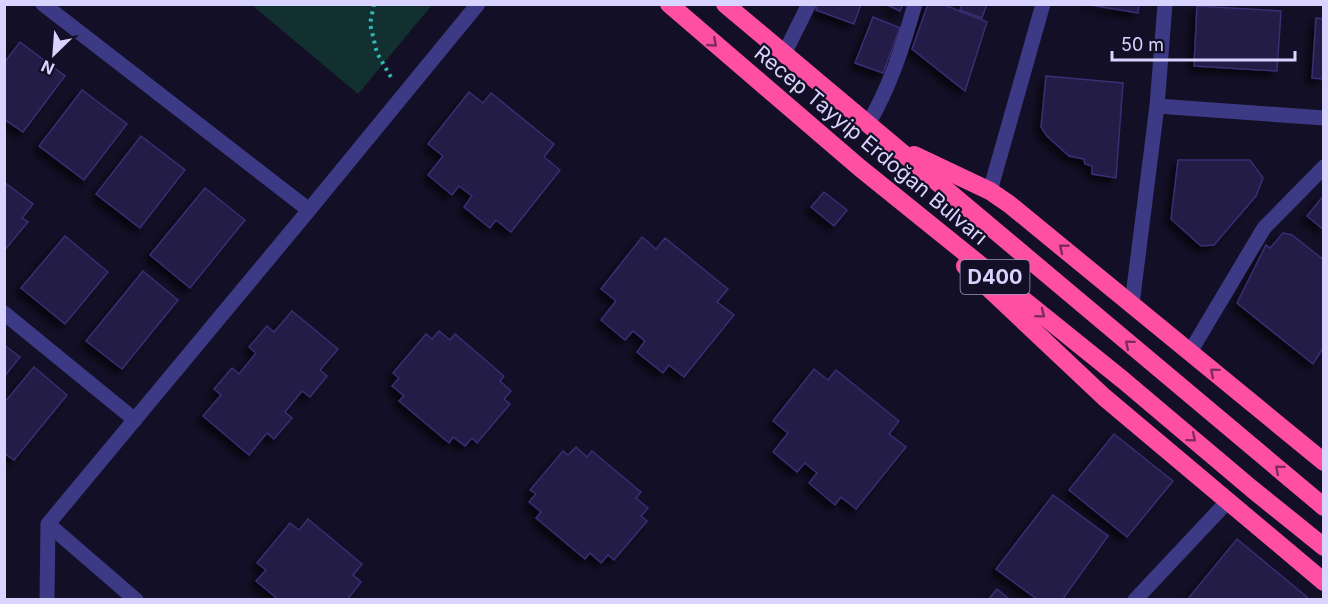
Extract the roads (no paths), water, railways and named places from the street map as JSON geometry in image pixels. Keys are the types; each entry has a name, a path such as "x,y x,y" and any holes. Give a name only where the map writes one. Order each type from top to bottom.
{"highway":[{"name":"Recep Tayyip Erdoğan Bulvarı","path":"669,4 860,168 1123,380 1323,547"},
{"name":"Recep Tayyip Erdoğan Bulvarı","path":"725,4 1323,507"},
{"path":"893,146 990,191 1009,204 1323,462"},
{"path":"860,168 1104,397 1323,582"}],"street":[{"path":"43,4 309,210"},
{"path":"47,600 48,524 478,4"},
{"path":"784,54 808,4"},
{"path":"868,124 879,106 900,56 915,4"},
{"path":"990,191 1043,4"},
{"path":"1132,304 1157,106 1165,4"},
{"path":"1157,106 1323,118"},
{"path":"1190,352 1264,228 1323,167"},
{"path":"4,313 135,420"},
{"path":"1135,600 1228,501"},
{"path":"48,524 136,600"}]}
